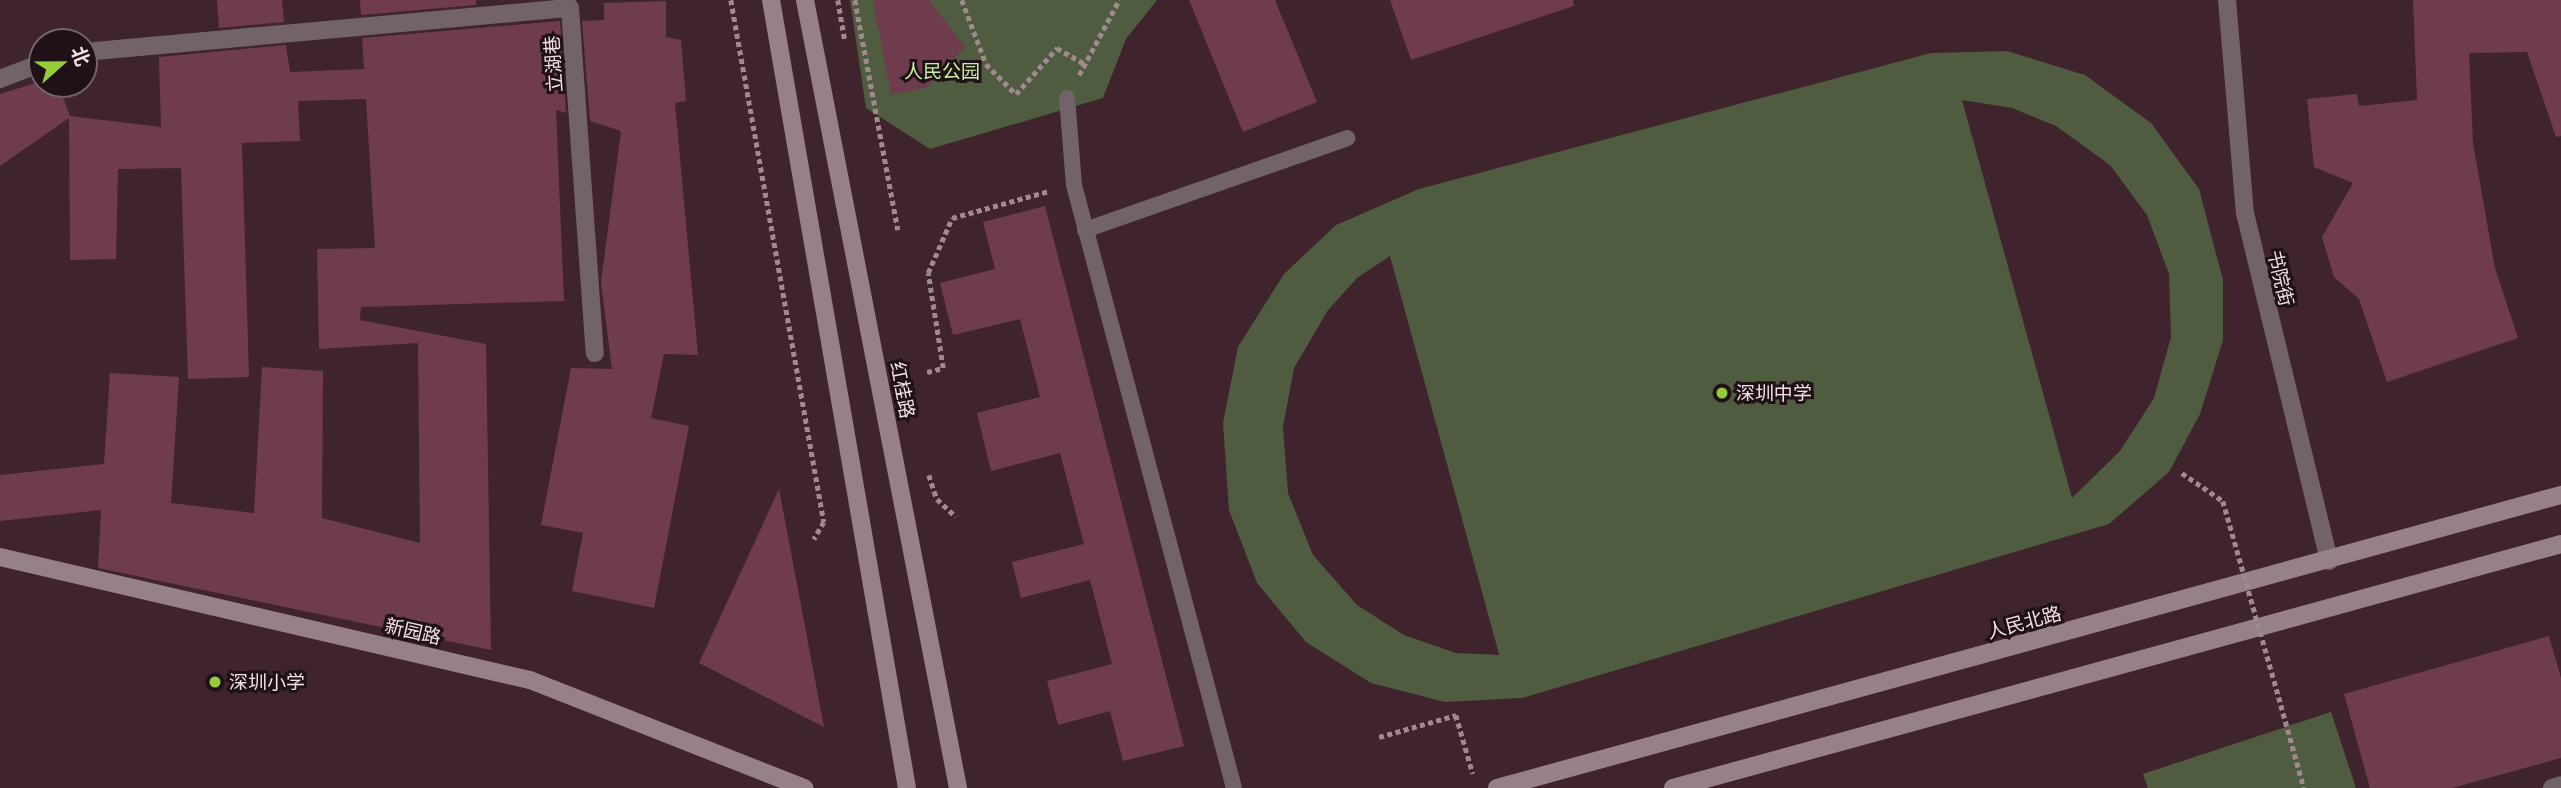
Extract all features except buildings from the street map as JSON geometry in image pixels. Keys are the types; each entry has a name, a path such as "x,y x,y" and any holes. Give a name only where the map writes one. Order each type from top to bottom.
{"main road":[{"name":"红桂路","path":"805,1 958,788"},
{"path":"771,4 907,788"},
{"name":"人民北路","path":"1497,788 2561,495"},
{"path":"1673,788 2561,544"},
{"name":"新园路","path":"0,557 530,680 804,788"}],"street":[{"name":"书院街","path":"2227,0 2245,213 2329,561"},
{"name":"立湖巷","path":"98,51 570,8 595,353"},
{"path":"0,79 28,68"},
{"path":"2552,788 2561,785"}],"lane":[{"path":"1067,98 1074,186 1234,788"},
{"path":"1085,230 1347,138"}],"path":[{"path":"732,0 821,497 824,522 814,539"},
{"path":"855,0 898,230"},
{"path":"962,0 986,64 1016,94 1057,48 1084,64"},
{"path":"1067,98 1119,0"},
{"path":"927,372 943,368 928,274 952,218 1074,186"},
{"path":"2182,473 2223,501 2304,788"},
{"path":"1379,737 1456,715 1478,788"}],"green space":[{"name":"人民公园","path":"850,0 1157,0 1126,39 1103,98 930,149 866,108"},
{"name":"深圳中学","path":"2007,51 2085,75 2151,123 2199,189 2223,280 2223,340 2200,414 2169,472 2109,524 1522,698 1445,702 1371,683 1306,642 1257,583 1229,510 1223,423 1238,347 1284,274 1336,225 1419,189 1931,53","holes":["1962,100 2012,108 2056,126 2110,165 2147,215 2169,274 2171,337 2154,398 2120,451 2072,498","1390,256 1499,654 1499,655 1456,653 1404,635 1357,605 1313,555 1288,493 1283,427 1294,368 1328,310 1357,278"]},
{"path":"2331,712 2356,788 2148,788 2143,774"}],"place":[{"name":"深圳中学","path":"1722,393"},
{"name":"深圳小学","path":"215,682"}]}
